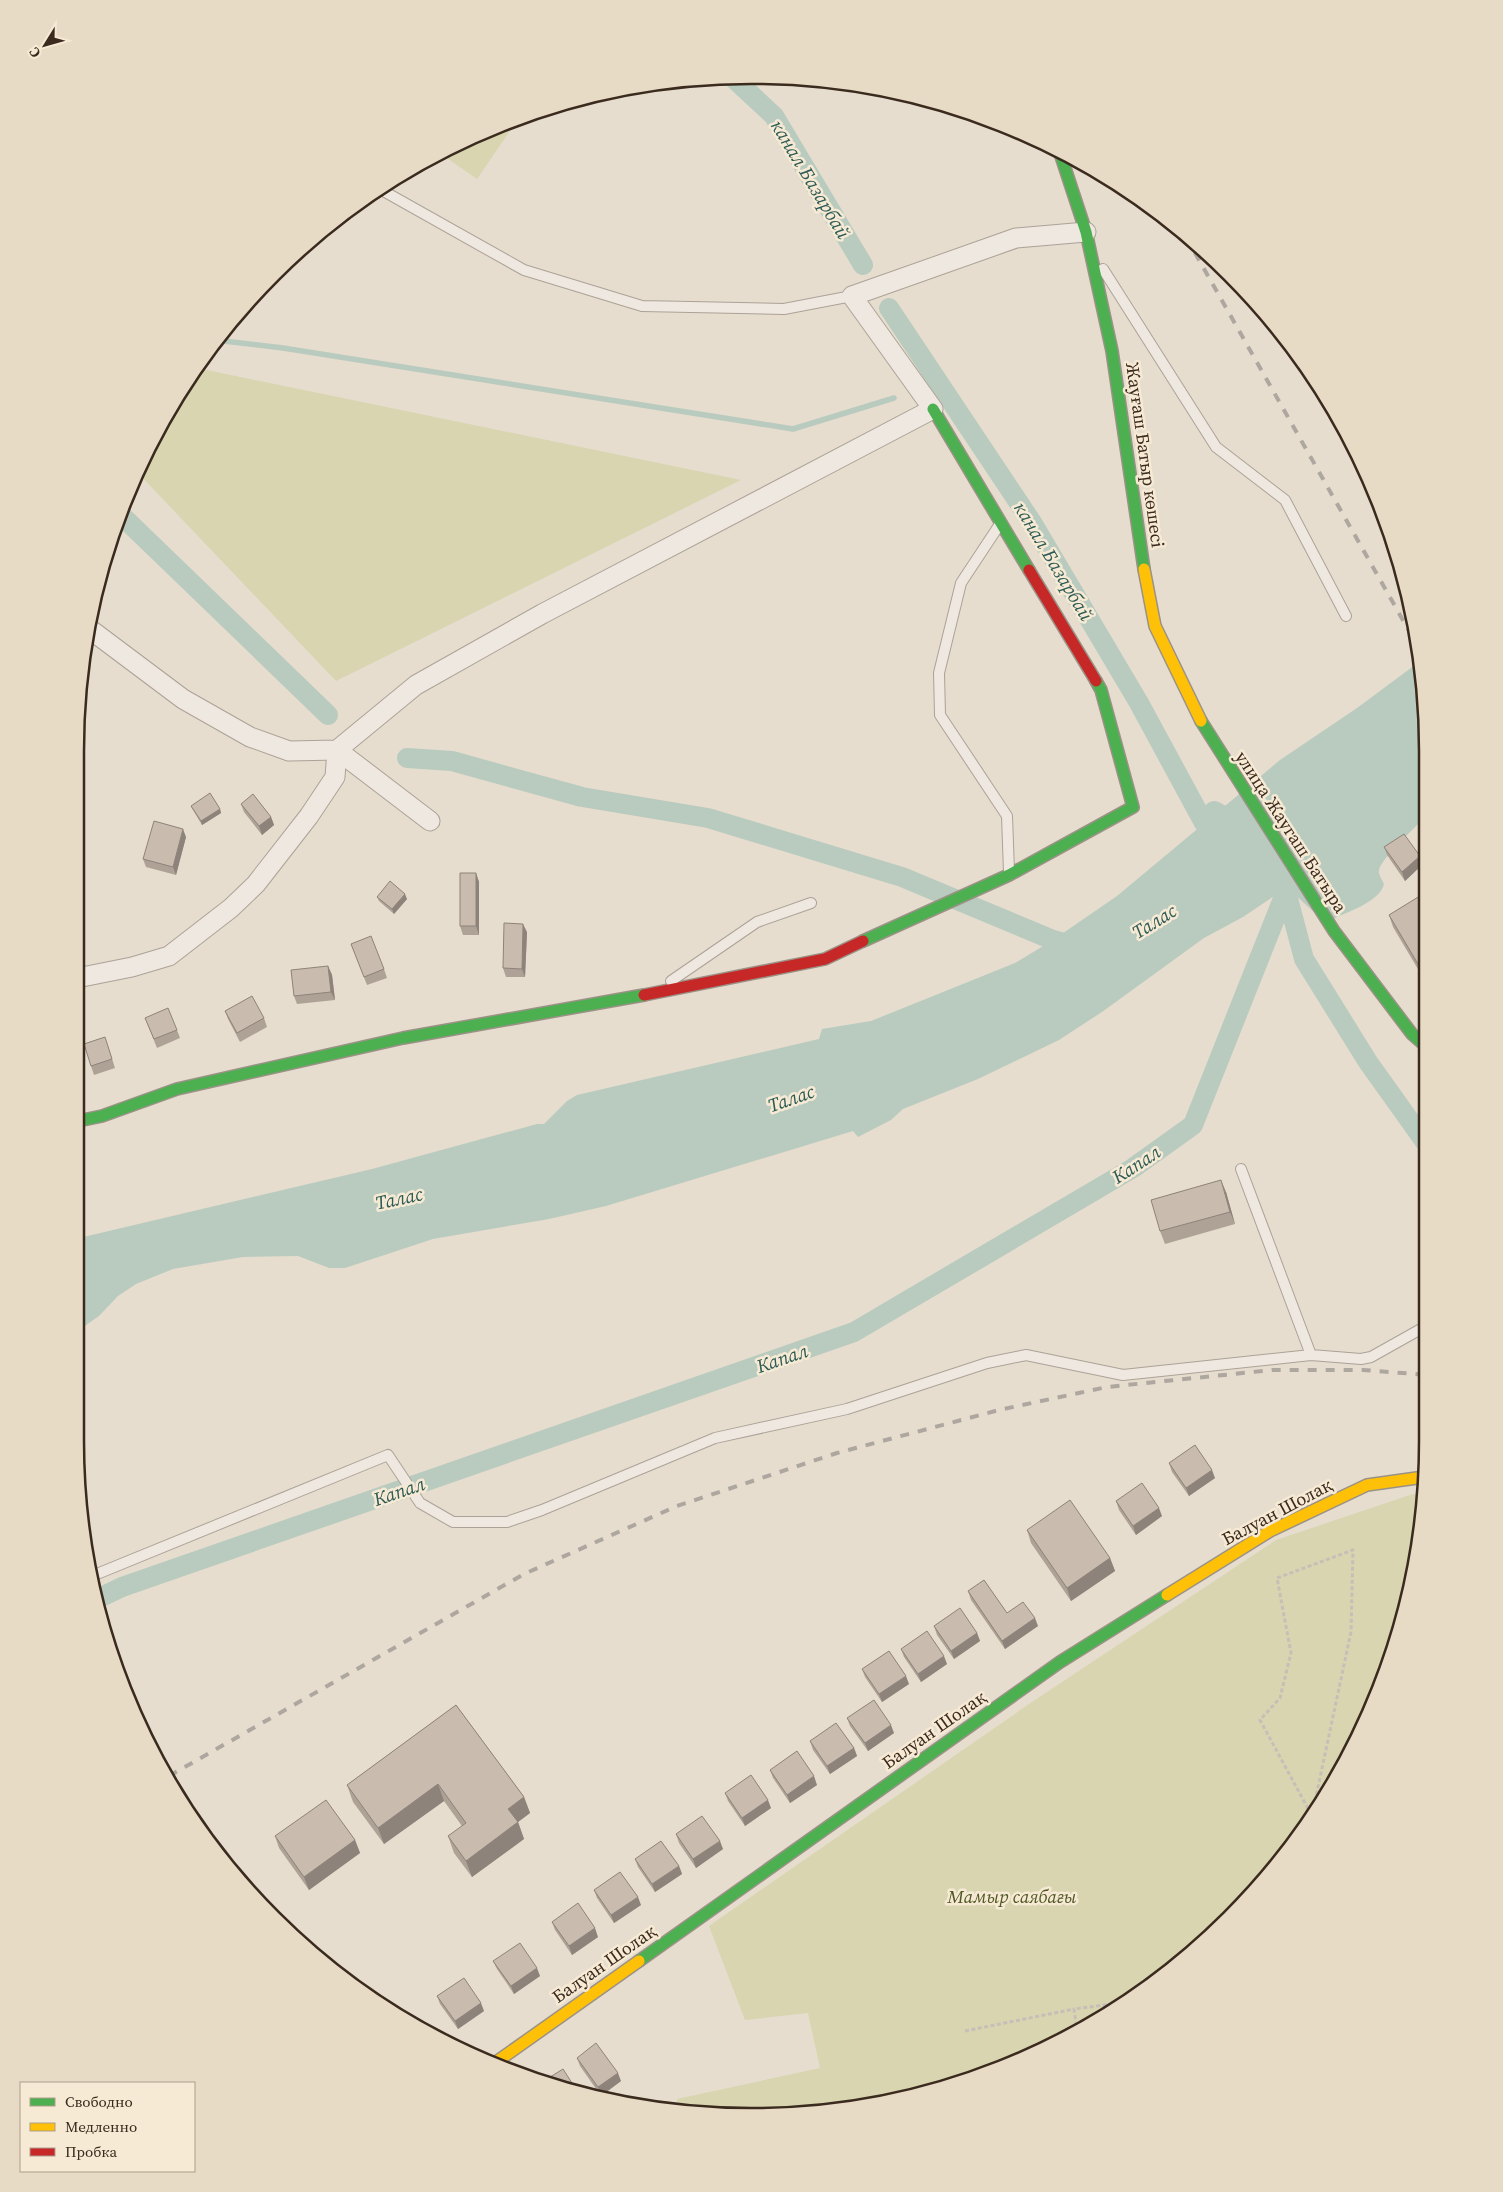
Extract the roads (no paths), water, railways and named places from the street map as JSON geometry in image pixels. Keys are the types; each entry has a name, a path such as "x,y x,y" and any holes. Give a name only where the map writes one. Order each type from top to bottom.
{"main road":[{"name":"Жауғаш Батыр көшесі","path":"1063,161 1088,240 1112,351 1136,531 1155,626 1190,703 1218,752"},
{"path":"84,1120 102,1116 177,1089 402,1038 654,993 825,959 1009,875 1132,807 1101,690 933,409"},
{"name":"улица Жаугаш Батыра","path":"1218,752 1334,931 1412,1034 1419,1040"},
{"name":"Балуан Шолақ","path":"501,2059 1060,1662 1270,1531 1367,1485 1418,1478"}],"street":[{"path":"95,633 183,699 250,737 289,751 337,750 416,686 483,647 542,614 933,409 852,296 1016,238 1088,240"},
{"path":"337,750 430,821"},
{"path":"84,977 132,967 169,956 231,908 256,884 309,816 335,777 337,750"}],"lane":[{"path":"386,193 524,270 642,306 784,309 852,296"},
{"path":"1088,240 1216,447 1285,500 1346,616"},
{"path":"1001,523 961,583 939,673 940,715 1007,816 1009,875"},
{"path":"654,993 757,922 811,904"},
{"path":"1241,1169 1311,1355"},
{"path":"98,1574 388,1455 420,1504 453,1522 507,1522 542,1510 715,1438 847,1409 987,1363 1026,1355 1123,1375 1311,1355 1361,1359 1371,1357 1419,1330"}],"water":[{"name":"Талас","path":"1414,666 1418,708 1419,823 1382,864 1379,870 1384,884 1381,890 1376,896 1361,906 1330,920 1318,916 1290,890 1283,890 1243,917 1204,938 1102,1012 1059,1040 978,1079 903,1109 891,1120 858,1137 853,1131 606,1206 549,1219 433,1239 345,1268 329,1268 298,1256 243,1257 173,1269 136,1284 118,1296 99,1316 84,1326 84,1237 372,1169 537,1124 544,1124 567,1101 577,1095 819,1039 822,1029 871,1021 1015,963 1053,940 1117,896 1280,760 1357,708"}],"waterway":[{"name":"канал Базарбай","path":"740,84 774,116 863,265"},
{"name":"канал Базарбай","path":"889,308 1033,524 1139,703 1204,823 1214,811 1224,816 1243,819"},
{"path":"225,341 283,348 793,429 894,398"},
{"path":"126,520 328,715"},
{"path":"407,758 452,761 582,797 708,818 902,877 1053,940 1078,947"},
{"path":"1289,890 1286,891 1304,959 1368,1062 1419,1133"},
{"name":"Капал","path":"103,1596 122,1587 854,1332 1133,1168 1193,1125 1286,891"}],"railway":[{"path":"1194,251 1407,628"},
{"path":"173,1774 524,1574 677,1506 837,1453 999,1410 1107,1387 1272,1370 1363,1370 1419,1374"}],"park label":[{"name":"Мамыр саябағы","path":"1012,1897"}]}
